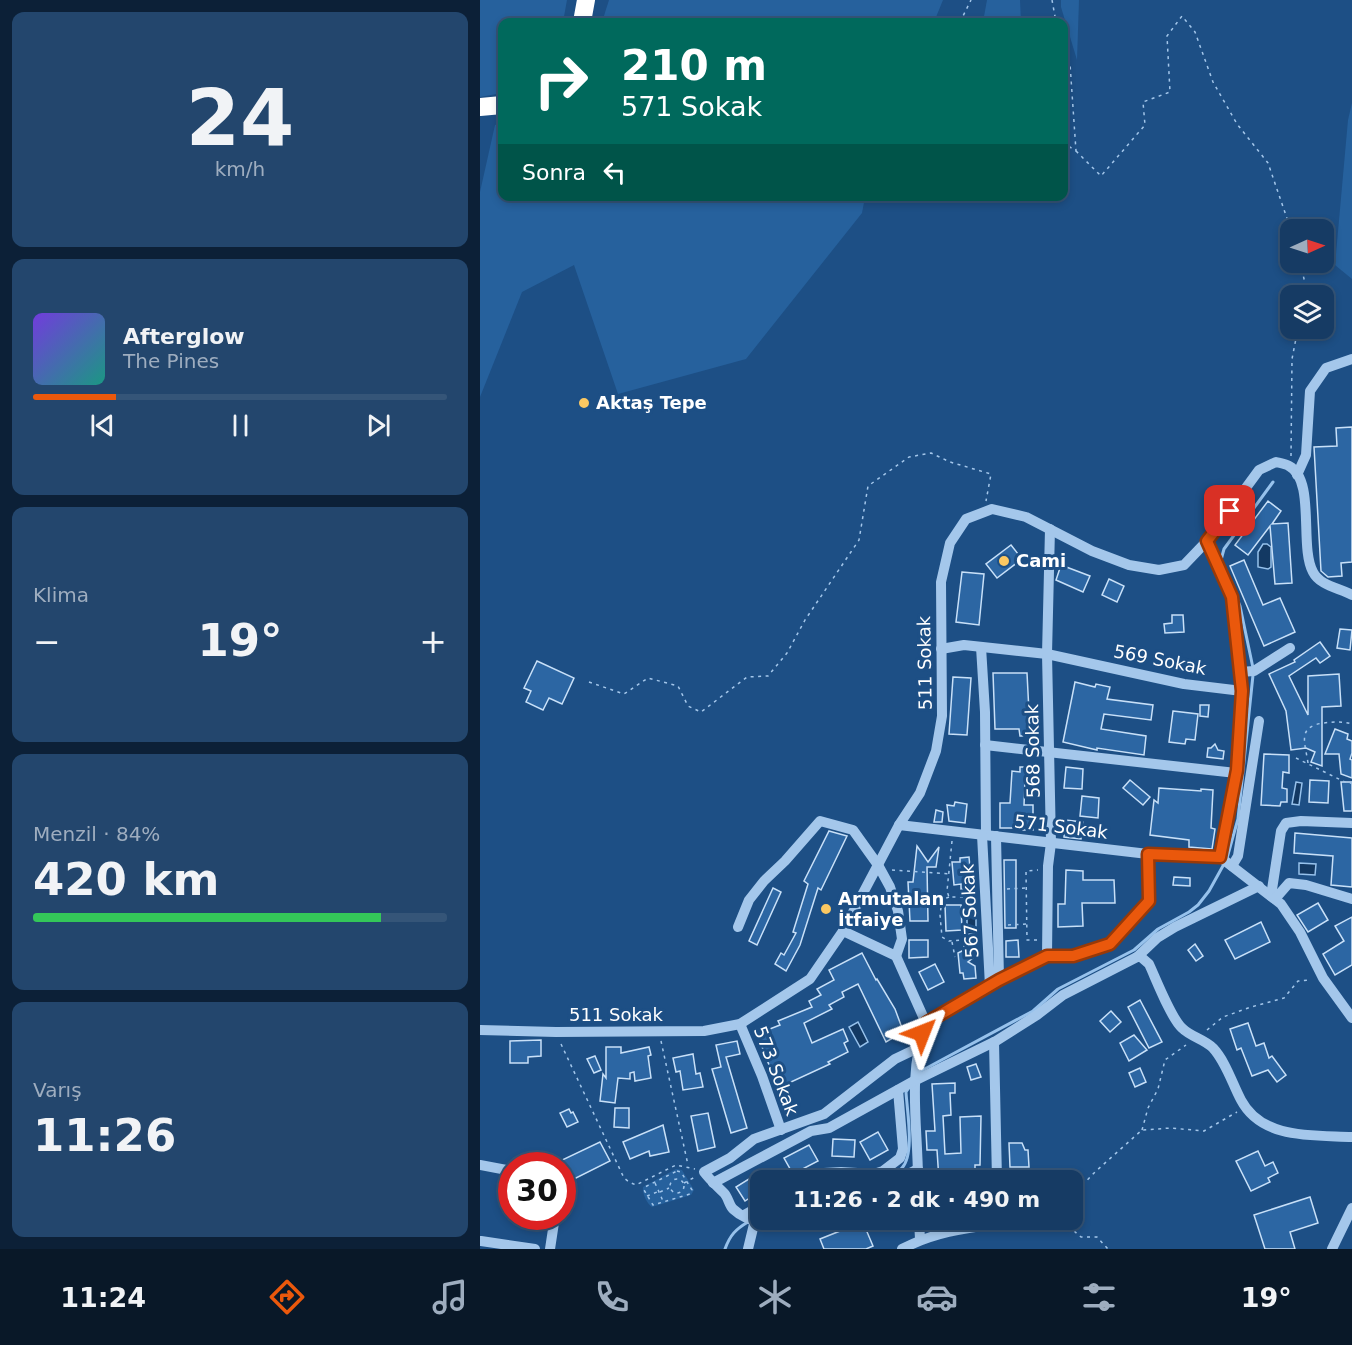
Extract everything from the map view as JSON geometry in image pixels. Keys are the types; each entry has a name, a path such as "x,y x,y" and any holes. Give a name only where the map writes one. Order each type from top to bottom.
{"highway":[{"path":"583,18 586,0"},
{"path":"480,107 498,105"}],"street":[{"path":"1294,471 1306,455 1310,391 1326,368 1352,359"},
{"path":"984,513 992,509 1026,517 1092,551 1129,564 1159,570 1184,565 1207,541 1259,470 1276,462 1294,471 1302,480 1312,572 1323,582 1352,595"},
{"name":"511 Sokak","path":"480,1030 704,1031 740,1024 810,980 881,870 899,825 920,793 936,752 942,716 941,582 950,543 966,519 984,513"},
{"name":"568 Sokak","path":"1047,956 1048,870 1051,843 1047,654 1050,529"},
{"path":"1207,541 1232,597 1248,672 1242,691 1226,861"},
{"name":"569 Sokak","path":"941,649 964,645 1047,654 1184,684 1242,691"},
{"path":"981,647 988,836"},
{"path":"1248,672 1290,648"},
{"path":"1226,861 1238,856 1259,721"},
{"path":"985,745 1236,773"},
{"path":"738,927 749,900 764,880 785,861 820,821 853,830 881,870 890,887 898,911 902,939 896,956"},
{"path":"1273,898 1281,831 1286,823 1301,821 1352,823"},
{"name":"571 Sokak","path":"899,825 1226,861"},
{"name":"567 Sokak","path":"988,836 997,890 998,925 994,983"},
{"name":"567 Sokak","path":"988,836 994,983"},
{"path":"918,1170 914,1081 918,1048 926,1023 994,983 1047,956 1073,956 1110,944 1149,901 1148,854"},
{"path":"1226,861 1273,898 1300,932 1323,978 1352,1018"},
{"path":"1273,898 1289,883 1306,885 1352,899"},
{"path":"713,1183 811,1131 829,1128 914,1081 994,1042 1037,1015 1063,995 1137,957 1157,938 1175,927 1259,886"},
{"path":"843,931 896,956 926,1023"},
{"path":"1137,957 1149,963 1180,1026 1212,1048 1251,1114 1265,1125 1287,1133 1352,1137"},
{"name":"573 Sokak","path":"740,1024 781,1130"},
{"path":"994,1042 997,1170"},
{"path":"750,1218 734,1209 704,1172 730,1158 754,1139 824,1114 895,1059 918,1048"},
{"path":"884,1170 900,1158 903,1149 898,1090"},
{"path":"480,1165 498,1168"},
{"path":"1332,1249 1352,1208"},
{"path":"744,1215 750,1212"},
{"path":"550,1249 553,1230"},
{"path":"748,1249 753,1230"},
{"path":"920,1230 920,1239"},
{"path":"902,1249 920,1239 955,1230"},
{"path":"481,1241 527,1248"}],"path":[{"path":"962,18 971,0"},
{"path":"1052,0 1055,18"},
{"path":"1068,146 1101,176 1145,125 1143,102 1170,92 1167,36 1182,16 1195,32 1213,82 1238,124 1268,163 1287,219"},
{"path":"1068,58 1076,151"},
{"path":"1294,471 1292,359 1296,339"},
{"path":"589,682 624,694 648,678 678,686 688,706 701,712 747,677 768,676 787,652 805,620 859,540 868,486 909,457 931,453 950,462 990,474 984,513"},
{"path":"1308,764 1305,738 1307,729 1311,725 1341,721 1352,724"},
{"path":"1296,758 1349,784 1352,782"},
{"path":"949,897 946,891 953,831"},
{"path":"881,870 949,874"},
{"path":"1047,940 1027,940 1026,871 1048,870"},
{"path":"997,890 1026,888"},
{"path":"980,897 949,897 942,900 940,915 942,938 952,941 982,939"},
{"path":"998,925 1027,924"},
{"path":"952,941 955,957"},
{"path":"658,1031 688,1166"},
{"path":"556,1032 624,1178 636,1185 676,1165 688,1166 704,1172"},
{"path":"1083,1185 1142,1130 1171,1128 1204,1131 1246,1107"},
{"path":"677,1171 681,1172 692,1190 690,1194 653,1205 644,1190 645,1187 654,1183 677,1171"},
{"path":"670,1174 674,1180"},
{"path":"674,1180 679,1179 686,1183"},
{"path":"647,1196 670,1188 674,1180"},
{"path":"654,1183 664,1202"},
{"path":"681,1192 686,1183"},
{"path":"670,1188 674,1192 681,1192"},
{"path":"681,1192 683,1196"},
{"path":"1073,1230 1081,1237 1097,1237 1108,1249"}],"shaded area":[{"path":"480,0 567,0 564,18 498,18 498,94 480,97"},
{"path":"609,0 943,0 936,18 603,18"},
{"path":"987,0 1020,0 1021,18 984,18"},
{"path":"1061,0 1079,0 1077,60 1068,30 1068,18 1064,18"},
{"path":"1352,103 1352,279 1335,265 1348,120"},
{"path":"498,124 498,201 864,201 862,213 746,359 618,394 574,265 522,292 480,397 480,192 495,125"},
{"path":"1263,544 1271,547 1271,567 1268,569 1258,567 1258,552"},
{"path":"1296,782 1302,783 1299,805 1292,804"},
{"path":"1299,863 1316,864 1315,875 1299,874"},
{"path":"967,914 976,914 976,934 967,934"},
{"path":"858,1022 868,1042 860,1047 849,1027"},
{"path":"676,1169 682,1170 694,1190 691,1195 652,1207 645,1198 643,1187"}],"building":[{"path":"1352,427 1352,562 1341,563 1342,576 1328,577 1321,571 1314,447 1337,446 1336,428"},
{"path":"1268,501 1281,511 1272,524 1288,523 1292,583 1275,584 1270,526 1248,555 1235,545"},
{"name":"Cami","path":"1011,545 1022,559 997,578 986,564"},
{"path":"1244,560 1263,605 1280,598 1295,632 1264,646 1230,566"},
{"path":"1061,565 1090,576 1083,592 1056,580"},
{"path":"962,572 984,574 979,625 956,622"},
{"path":"1109,579 1124,586 1117,602 1102,595"},
{"path":"1172,615 1183,615 1184,632 1165,633 1164,624 1172,623"},
{"path":"1340,629 1352,630 1350,650 1337,648"},
{"path":"1320,642 1330,656 1320,663 1316,658 1289,676 1308,715 1308,676 1339,674 1341,706 1322,707 1322,766 1311,762 1315,752 1306,748 1291,750 1286,711 1269,674 1295,662 1294,660"},
{"path":"537,661 574,678 562,704 549,698 543,710 526,702 531,691 524,688"},
{"path":"993,673 1027,673 1029,712 1033,711 1033,729 1030,729 1030,736 1020,736 1019,729 995,729"},
{"path":"953,677 971,678 967,735 949,734"},
{"path":"1075,682 1095,687 1096,684 1110,687 1107,699 1153,705 1151,720 1104,714 1101,729 1146,736 1144,755 1097,748 1097,750 1063,742"},
{"path":"1200,705 1209,705 1208,717 1200,716"},
{"path":"1173,711 1198,714 1195,740 1186,739 1185,744 1169,742"},
{"path":"1335,729 1348,734 1347,739 1352,741 1350,759 1352,760 1352,778 1341,774 1339,754 1325,754"},
{"path":"1215,744 1218,750 1224,751 1223,759 1207,757 1208,748"},
{"path":"1264,754 1289,755 1289,773 1283,772 1282,788 1287,789 1287,802 1281,802 1280,806 1261,805"},
{"path":"1020,767 1032,767 1032,782 1025,782 1024,805 1033,805 1033,830 1000,828 1000,803 1010,803 1012,771 1020,772"},
{"path":"1066,767 1083,769 1082,789 1064,788"},
{"path":"1130,780 1150,797 1143,805 1123,788"},
{"path":"1310,780 1329,781 1328,803 1309,802"},
{"path":"1341,782 1352,782 1352,811 1344,811"},
{"path":"1159,788 1213,790 1211,828 1215,829 1212,849 1189,847 1189,840 1150,835 1154,800 1158,803"},
{"path":"1082,796 1099,798 1098,818 1080,816"},
{"path":"955,802 967,804 965,823 949,821 947,805 954,806"},
{"path":"936,810 943,812 942,822 934,822"},
{"path":"1065,820 1083,822 1081,839 1064,837"},
{"path":"829,831 847,836 821,890 818,888 800,945 786,971 775,964 781,953 784,955 796,933 793,932 808,884 804,881"},
{"path":"1295,833 1352,838 1352,887 1331,885 1333,856 1294,853"},
{"path":"917,846 928,862 939,847 936,867 927,867 928,921 910,921 908,882 913,882"},
{"path":"969,857 972,889 961,889 961,884 954,885 952,862 960,862 960,858"},
{"path":"1004,860 1016,860 1016,928 1005,928"},
{"path":"1066,870 1083,871 1083,880 1114,880 1115,903 1082,903 1083,926 1058,927 1058,904 1065,904"},
{"path":"1174,877 1190,878 1190,886 1173,885"},
{"path":"773,888 781,892 757,945 749,941"},
{"path":"1318,903 1328,920 1308,932 1297,915"},
{"path":"945,905 961,905 962,930 946,931"},
{"path":"1352,917 1352,965 1335,975 1323,954 1344,941 1335,926"},
{"path":"1261,922 1270,942 1235,959 1225,940"},
{"path":"909,940 928,940 928,957 909,958"},
{"path":"1018,940 1019,957 1006,957 1006,941"},
{"path":"1195,944 1203,956 1196,961 1188,950"},
{"path":"973,945 974,957 968,962 975,966 976,978 964,979 963,973 960,973 958,953 964,950 964,946"},
{"path":"862,953 895,1009 902,1028 896,1031 898,1035 886,1042 858,984 842,992 844,997 829,1005 832,1009 804,1023 812,1043 843,1029 848,1041 844,1043 848,1052 828,1062 830,1064 778,1088 757,1034 780,1025 778,1021 812,1007 809,1001 821,995 817,989 834,980 829,970"},
{"path":"935,964 944,982 928,990 919,972"},
{"path":"1140,1000 1162,1042 1149,1048 1128,1007"},
{"path":"1111,1011 1121,1022 1110,1032 1100,1021"},
{"path":"1248,1023 1256,1046 1264,1043 1269,1058 1272,1056 1286,1075 1277,1082 1268,1070 1252,1076 1241,1048 1237,1050 1230,1029"},
{"path":"1134,1035 1147,1050 1129,1061 1120,1043"},
{"path":"541,1040 541,1056 528,1057 528,1063 510,1063 510,1041"},
{"path":"737,1041 740,1054 726,1057 747,1128 731,1133 712,1069 721,1067 716,1045"},
{"path":"606,1047 621,1047 621,1053 649,1047 651,1055 648,1056 651,1078 635,1081 634,1072 630,1073 630,1079 618,1078 615,1103 600,1101 603,1074 606,1078"},
{"path":"693,1054 696,1074 700,1073 703,1087 683,1090 680,1071 676,1072 673,1058"},
{"path":"595,1056 601,1070 594,1073 587,1059"},
{"path":"976,1064 981,1077 971,1080 967,1067"},
{"path":"1140,1068 1146,1082 1135,1087 1129,1073"},
{"path":"955,1083 955,1093 950,1093 951,1115 943,1116 945,1154 961,1153 960,1117 981,1116 980,1165 975,1165 975,1170 938,1170 937,1150 927,1150 926,1131 935,1131 932,1084"},
{"path":"615,1108 629,1108 629,1128 614,1127"},
{"path":"569,1109 578,1122 567,1127 560,1113"},
{"path":"708,1113 715,1147 698,1151 691,1116"},
{"path":"663,1125 669,1152 650,1156 649,1151 630,1159 623,1142"},
{"path":"878,1132 888,1150 870,1160 860,1142"},
{"path":"833,1139 855,1140 854,1157 832,1156"},
{"path":"600,1142 610,1161 576,1178 576,1153"},
{"path":"1009,1143 1022,1143 1025,1150 1028,1150 1029,1167 1010,1167"},
{"path":"809,1145 818,1161 801,1170 791,1170 784,1158"},
{"path":"1258,1151 1265,1166 1273,1162 1278,1173 1268,1178 1270,1182 1251,1191 1236,1161"},
{"path":"750,1178 750,1198 745,1201 736,1187"},
{"path":"1310,1197 1318,1223 1290,1232 1295,1249 1265,1249 1254,1215"},
{"path":"842,1230 866,1230 873,1246 866,1249 824,1249 820,1239"}],"waterway":[{"path":"1223,565 1221,560 1224,549 1273,482"},
{"path":"1236,596 1253,668"},
{"path":"1227,858 1238,819 1253,675"},
{"path":"919,1075 921,1071 1033,1011 1058,989 1134,950 1158,929 1189,912 1209,891 1224,864"},
{"path":"900,1170 906,1161 909,1143 906,1092 908,1089"},
{"path":"725,1249 734,1233 748,1222"}],"place":[{"name":"Aktaş Tepe","path":"584,403"},
{"name":"Cami","path":"1004,561"},
{"name":"Armutalan İtfaiye","path":"826,909"}],"route":[{"path":"922,1033 926,1023 999,980 1047,956 1073,956 1110,944 1149,901 1148,854 1220,857 1237,770 1242,691 1232,597 1207,541 1230,511"}]}
